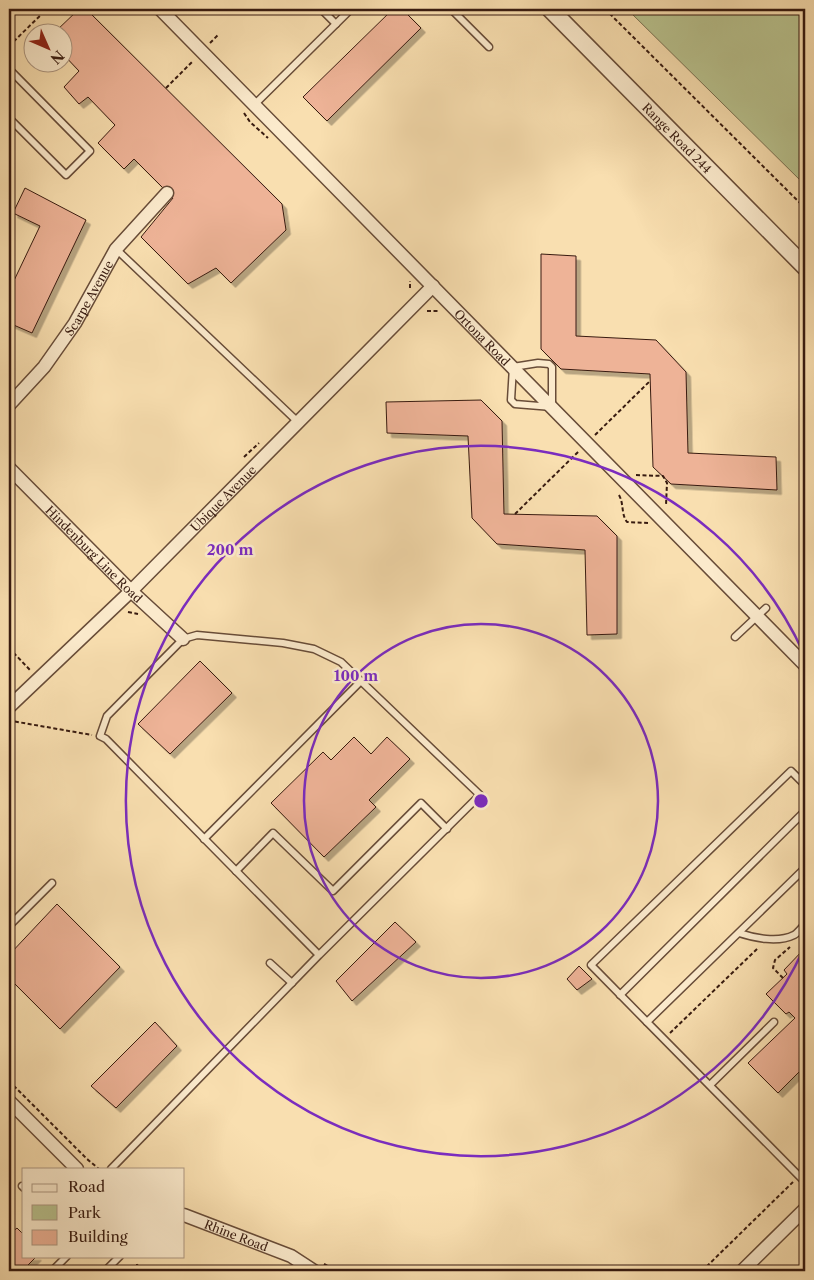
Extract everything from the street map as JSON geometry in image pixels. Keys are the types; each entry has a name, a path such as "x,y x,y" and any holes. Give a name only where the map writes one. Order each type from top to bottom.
{"street":[{"name":"Ortona Road","path":"160,9 552,407 761,611 805,665"},
{"name":"Range Road 244","path":"550,9 805,267"},
{"name":"Scarpe Avenue","path":"9,405 44,367 75,323 116,249 168,193"},
{"name":"Ubique Avenue","path":"14,710 433,286"},
{"name":"Hindenburg Line Road","path":"9,468 131,591 183,639"},
{"path":"9,1101 76,1168"},
{"path":"742,1271 805,1209"},
{"name":"Rhine Road","path":"185,1215 291,1256 314,1271"}],"lane":[{"path":"321,9 336,24"},
{"path":"255,104 351,9"},
{"path":"451,9 489,47"},
{"path":"9,69 90,151 66,175 9,118"},
{"path":"116,249 299,423"},
{"path":"549,364 552,367 552,407 515,404 511,400 513,367 549,364"},
{"path":"735,637 761,611"},
{"path":"113,1168 319,955 480,794 341,662 314,649 284,643 197,635 183,639 107,716 100,736 106,739 319,955"},
{"path":"204,839 361,681"},
{"path":"805,785 791,771 591,965 805,1182"},
{"path":"236,871 272,833 333,891 421,803 447,829"},
{"path":"620,995 805,811"},
{"path":"648,1022 805,868"},
{"path":"9,926 52,883"},
{"path":"739,933 756,939 794,935 805,924"},
{"path":"270,963 292,983"},
{"path":"710,1085 774,1022"},
{"path":"52,1271 65,1258"},
{"path":"105,1271 118,1258"}],"path":[{"path":"9,46 47,9"},
{"path":"604,9 805,208"},
{"path":"166,88 219,34"},
{"path":"422,312 431,309 441,311"},
{"path":"515,514 581,449"},
{"path":"124,614 130,611 140,615 148,607"},
{"path":"9,648 32,672"},
{"path":"9,723 12,720 14,710"},
{"path":"12,720 100,736"},
{"path":"783,978 773,968 775,960 795,942 786,946"},
{"path":"676,1039 669,1032 759,947"},
{"path":"9,1081 87,1160 98,1168"},
{"path":"702,1271 799,1176"}],"green space":[{"path":"627,9 805,9 805,185"}],"building":[{"path":"79,9 86,9 282,204 286,230 231,283 216,268 188,284 141,237 173,198 134,159 124,169 98,143 115,125 88,97 79,104 64,87 79,71 72,64 72,22 65,22"},
{"path":"393,9 402,9 421,28 327,121 303,97"},
{"path":"25,188 86,220 32,333 9,323 9,291 40,226 13,213"},
{"path":"541,254 576,256 576,336 656,340 686,372 688,453 776,457 777,490 671,484 653,467 650,374 561,369 541,349"},
{"path":"481,400 502,421 504,514 597,516 617,536 617,634 587,635 585,550 497,544 472,518 468,436 387,433 386,402"},
{"path":"200,661 232,693 170,754 138,724"},
{"path":"354,737 371,754 387,737 410,759 369,800 376,807 324,857 271,803 323,752 331,760"},
{"path":"57,904 120,967 60,1029 9,978 9,955"},
{"path":"395,922 416,942 352,1001 336,981"},
{"path":"805,948 805,1066 778,1093 748,1063 795,1018 789,1012 786,1014 766,994 787,974 784,970"},
{"path":"579,966 592,979 577,990 567,979"},
{"path":"155,1022 177,1046 116,1108 91,1086"},
{"path":"17,1228 22,1233 22,1258 35,1258 22,1271 9,1271 9,1231 11,1233"},
{"path":"137,1264 145,1271 130,1271"}]}
